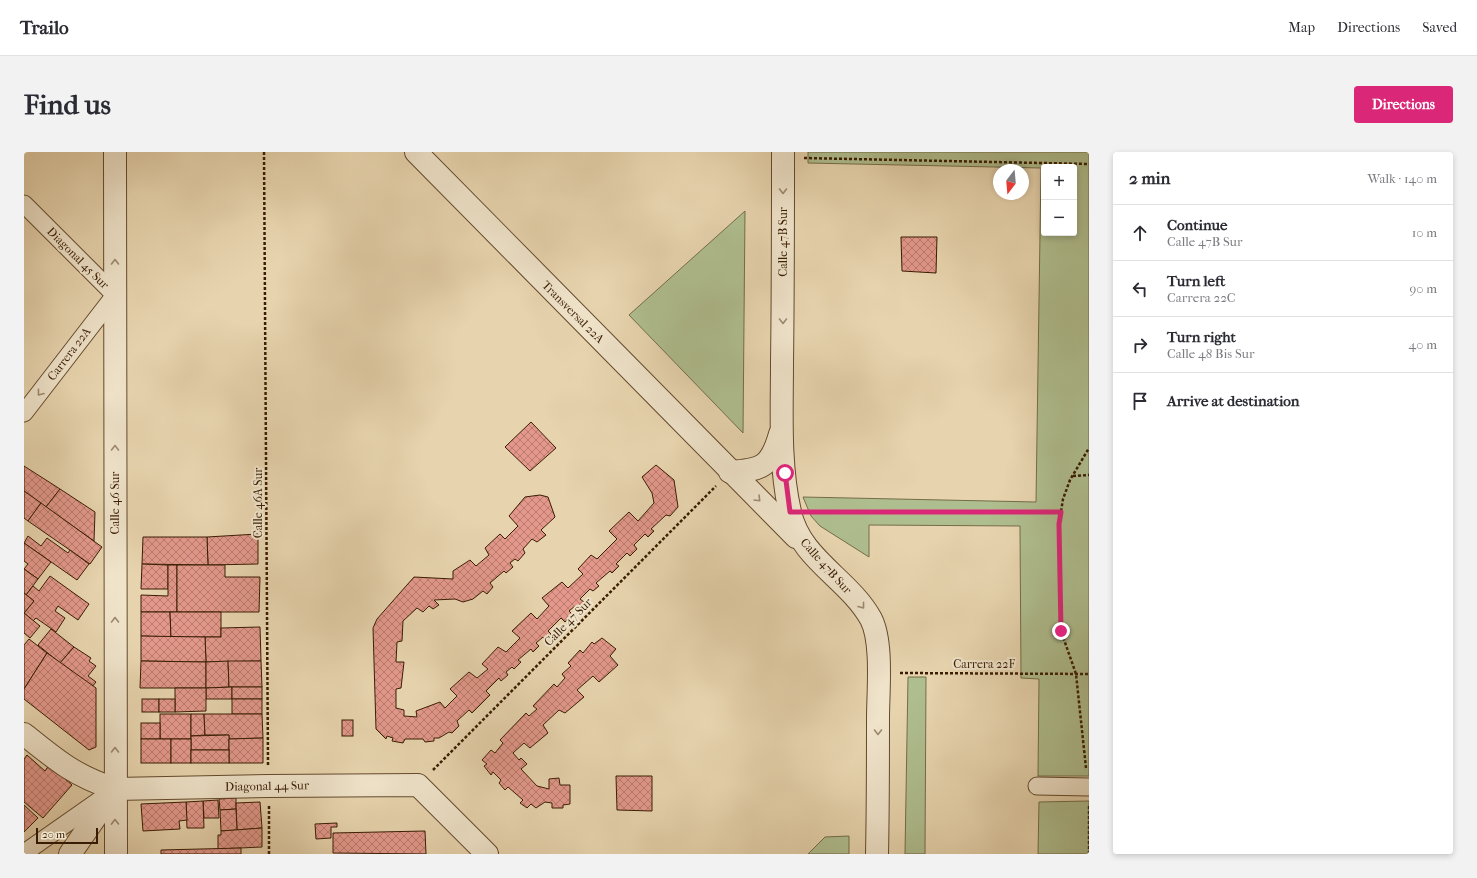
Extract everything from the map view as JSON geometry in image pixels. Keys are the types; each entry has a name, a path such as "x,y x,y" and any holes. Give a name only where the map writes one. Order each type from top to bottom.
{"street":[{"name":"Calle 46 Sur","path":"115,152 114,295 116,854"},
{"name":"Transversal 22A","path":"416,152 807,549"},
{"name":"Calle 47B Sur","path":"783,155 782,426 790,512 796,531 807,549 863,606 872,622 877,637 879,672 877,854"},
{"name":"Diagonal 45 Sur","path":"24,204 114,295"},
{"name":"Carrera 22A","path":"24,413 114,295"},
{"path":"730,472 750,470 762,466 770,460 777,446 782,426"},
{"name":"Diagonal 44 Sur","path":"24,734 77,774 91,782 115,789 418,785"},
{"path":"418,785 487,854"},
{"path":"1037,786 1089,787"},
{"path":"24,853 115,789"},
{"path":"70,854 115,789"}],"path":[{"name":"Calle 46A Sur","path":"264,152 269,854"},
{"path":"783,155 1089,164"},
{"path":"1089,448 1073,476 1063,499 1059,524 1061,631 1076,674 1089,787 1089,854"},
{"name":"Calle 47 Sur","path":"418,785 730,472"},
{"path":"1073,476 1089,475"},
{"path":"790,512 1061,512"},
{"name":"Carrera 22F","path":"879,672 1089,674"}],"green space":[{"path":"808,152 1089,152 1089,776 1038,776 1039,679 1021,678 1020,526 869,525 869,557 820,526 811,516 803,497 1036,502 1041,168 1029,168 1029,164 993,164 993,167 808,163"},
{"path":"745,211 743,433 629,315"},
{"path":"908,677 926,677 925,854 905,854"},
{"path":"1089,801 1089,854 1038,854 1039,802"},
{"path":"849,836 849,854 808,854 825,837"}],"building":[{"path":"901,237 937,237 936,273 902,271"},
{"path":"531,422 556,448 530,471 505,447"},
{"path":"656,465 674,480 678,507 670,516 666,515 651,529 654,531 648,537 645,534 634,545 637,549 630,556 627,553 616,564 619,566 612,573 610,571 596,583 599,586 593,591 590,589 580,599 584,602 577,609 575,606 569,611 572,614 565,622 561,618 548,631 551,634 545,640 543,637 536,643 539,646 533,652 531,649 518,660 521,662 514,669 512,667 506,672 508,675 501,681 499,678 486,691 490,695 472,713 469,710 457,721 459,726 452,733 449,732 439,738 434,738 434,741 425,742 423,739 405,739 403,743 392,741 393,738 387,736 386,739 376,729 373,628 377,619 414,577 453,579 453,571 470,560 476,566 489,555 485,548 500,534 505,539 518,526 509,516 525,497 540,495 548,497 555,517 541,530 546,535 537,542 532,539 523,549 525,553 518,561 515,559 510,563 513,567 506,573 504,571 490,583 493,587 487,594 483,591 473,599 463,602 455,599 434,600 439,605 433,609 429,606 423,612 417,608 403,621 402,641 397,642 396,662 404,662 401,688 396,689 396,708 404,710 404,716 417,717 416,711 440,702 445,708 457,696 450,689 469,672 477,678 488,669 482,664 498,647 506,652 520,638 512,631 531,613 537,619 549,606 542,598 562,582 568,588 583,574 578,569 591,555 597,559 617,539 609,531 629,512 638,521 654,503 652,493 642,477"},
{"path":"24,466 60,489 46,507 24,491"},
{"path":"60,489 95,512 94,541 46,507"},
{"path":"24,491 41,503 28,521 24,518"},
{"path":"41,503 102,547 90,564 28,521"},
{"path":"258,534 258,564 208,565 207,537"},
{"path":"28,536 41,546 47,538 68,553 70,550 89,564 77,580 24,543"},
{"path":"143,537 207,537 208,565 142,564"},
{"path":"24,543 51,562 38,579 24,569 28,564 24,561"},
{"path":"142,564 168,565 168,589 141,589"},
{"path":"168,565 177,565 177,612 141,612 141,595 168,596"},
{"path":"177,565 225,565 225,577 260,577 259,612 177,612"},
{"path":"24,569 38,579 26,595 24,593"},
{"path":"50,576 89,604 78,620 58,606 55,611 65,618 56,632 36,618 33,621 24,613 34,601 26,595 33,586 39,591"},
{"path":"24,593 34,601 24,613"},
{"path":"141,612 170,612 171,637 141,636"},
{"path":"170,612 221,612 221,637 171,637"},
{"path":"24,613 40,626 30,638 24,633"},
{"path":"260,627 261,661 206,662 205,637 221,637 221,628"},
{"path":"51,629 74,647 60,663 38,645"},
{"path":"141,636 205,637 206,662 141,661"},
{"path":"602,638 616,649 610,656 618,665 599,682 593,676 577,690 584,697 565,713 559,710 543,725 548,733 530,748 524,743 513,753 519,760 521,758 527,764 521,769 537,786 549,789 549,779 559,778 560,785 570,785 570,804 563,805 563,808 552,808 552,803 545,802 536,808 531,804 527,808 520,803 523,800 508,787 505,790 499,783 501,780 493,772 491,775 484,766 487,764 482,760 491,750 495,753 503,743 500,740 526,713 529,716 537,709 533,706 554,684 557,687 565,678 562,674 571,666 568,663 580,650 583,653 592,642 594,644"},
{"path":"29,639 47,653 24,689 24,645"},
{"path":"74,647 91,658 89,661 96,666 88,676 96,682 92,687 60,663"},
{"path":"47,653 96,688 96,747 89,750 24,699 24,689"},
{"path":"141,661 206,662 206,688 140,688"},
{"path":"228,661 229,687 206,688 206,662"},
{"path":"228,661 261,661 262,687 229,687"},
{"path":"232,687 232,699 206,699 206,688"},
{"path":"232,687 262,687 262,699 232,699"},
{"path":"175,688 206,688 206,711 175,712"},
{"path":"142,699 159,699 159,712 142,712"},
{"path":"159,699 175,699 175,712 159,712"},
{"path":"232,699 262,699 262,714 232,714"},
{"path":"160,714 191,714 191,739 160,739"},
{"path":"191,714 204,714 205,735 191,736"},
{"path":"204,714 262,714 263,738 229,739 229,735 205,735"},
{"path":"342,720 353,720 353,736 342,736"},
{"path":"141,723 160,723 160,739 141,739"},
{"path":"229,735 229,750 191,750 191,736"},
{"path":"263,738 263,763 229,763 229,739"},
{"path":"141,739 171,739 171,763 141,763"},
{"path":"171,739 191,739 191,763 171,763"},
{"path":"191,750 229,750 229,763 191,763"},
{"path":"27,755 45,771 49,765 72,785 43,818 24,802 24,759"},
{"path":"616,776 652,776 652,811 617,810"},
{"path":"236,798 236,809 220,810 219,799"},
{"path":"218,800 219,818 204,818 203,801"},
{"path":"203,801 204,828 187,828 186,802"},
{"path":"186,802 187,820 179,821 180,829 143,831 141,804"},
{"path":"260,802 262,828 237,830 236,803"},
{"path":"24,805 38,818 24,832"},
{"path":"236,809 237,830 221,831 220,810"},
{"path":"337,823 337,827 331,827 331,838 316,839 315,824"},
{"path":"262,828 262,847 218,849 218,835 221,835 221,831"},
{"path":"425,831 426,854 333,853 333,833"},
{"path":"241,848 241,854 161,854 161,850"}],"route":[{"path":"785,473 790,512 1061,512 1059,524 1061,631"}]}
